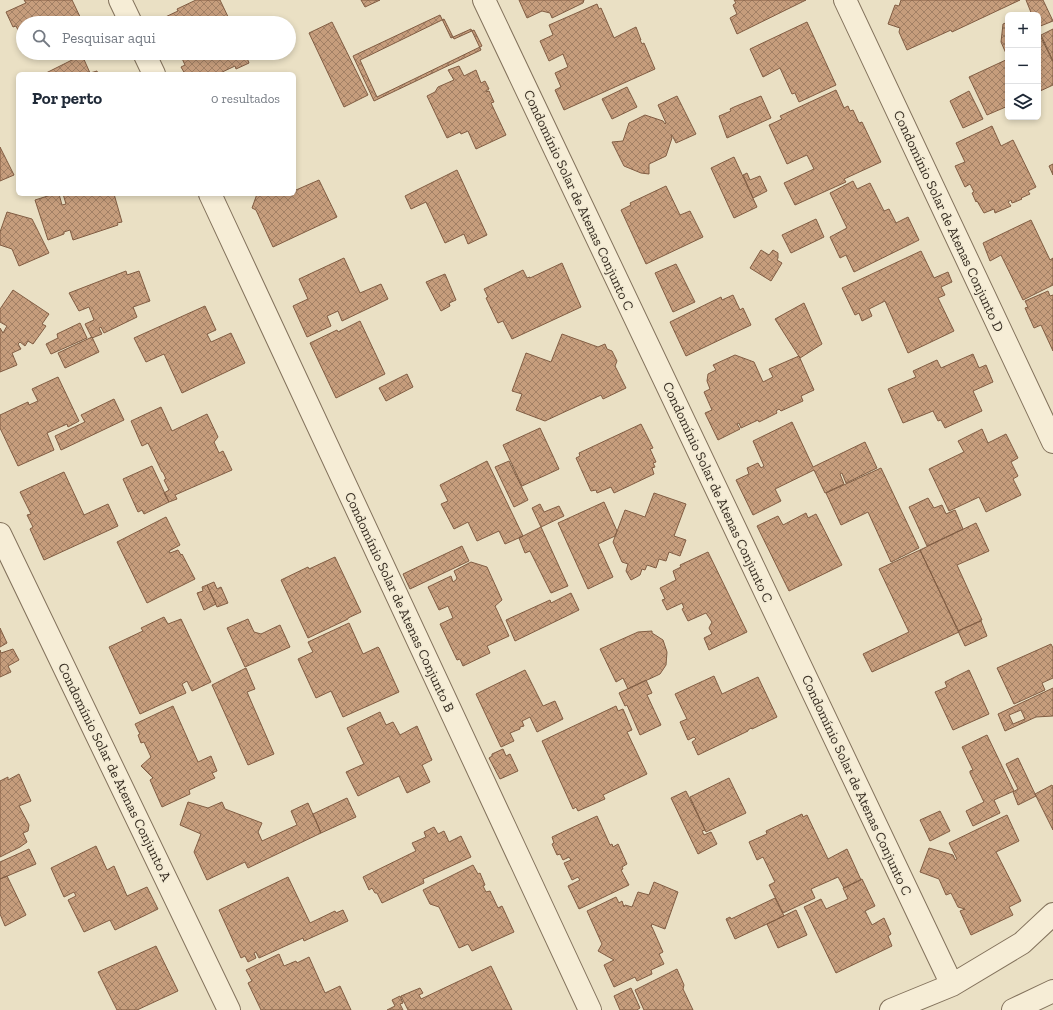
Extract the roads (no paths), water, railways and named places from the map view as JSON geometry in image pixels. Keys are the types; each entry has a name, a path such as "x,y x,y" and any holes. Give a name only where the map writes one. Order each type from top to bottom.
{"street":[{"path":"120,0 127,16"},
{"name":"Condomínio Solar de Atenas Conjunto C","path":"484,0 952,985"},
{"name":"Condomínio Solar de Atenas Conjunto D","path":"844,0 1053,442"},
{"path":"147,60 153,72"},
{"name":"Condomínio Solar de Atenas Conjunto B","path":"211,196 590,1010"},
{"name":"Condomínio Solar de Atenas Conjunto A","path":"0,534 229,1010"},
{"path":"891,1010 952,985 1022,943 1053,914"},
{"path":"1013,1010 1053,991"}]}
